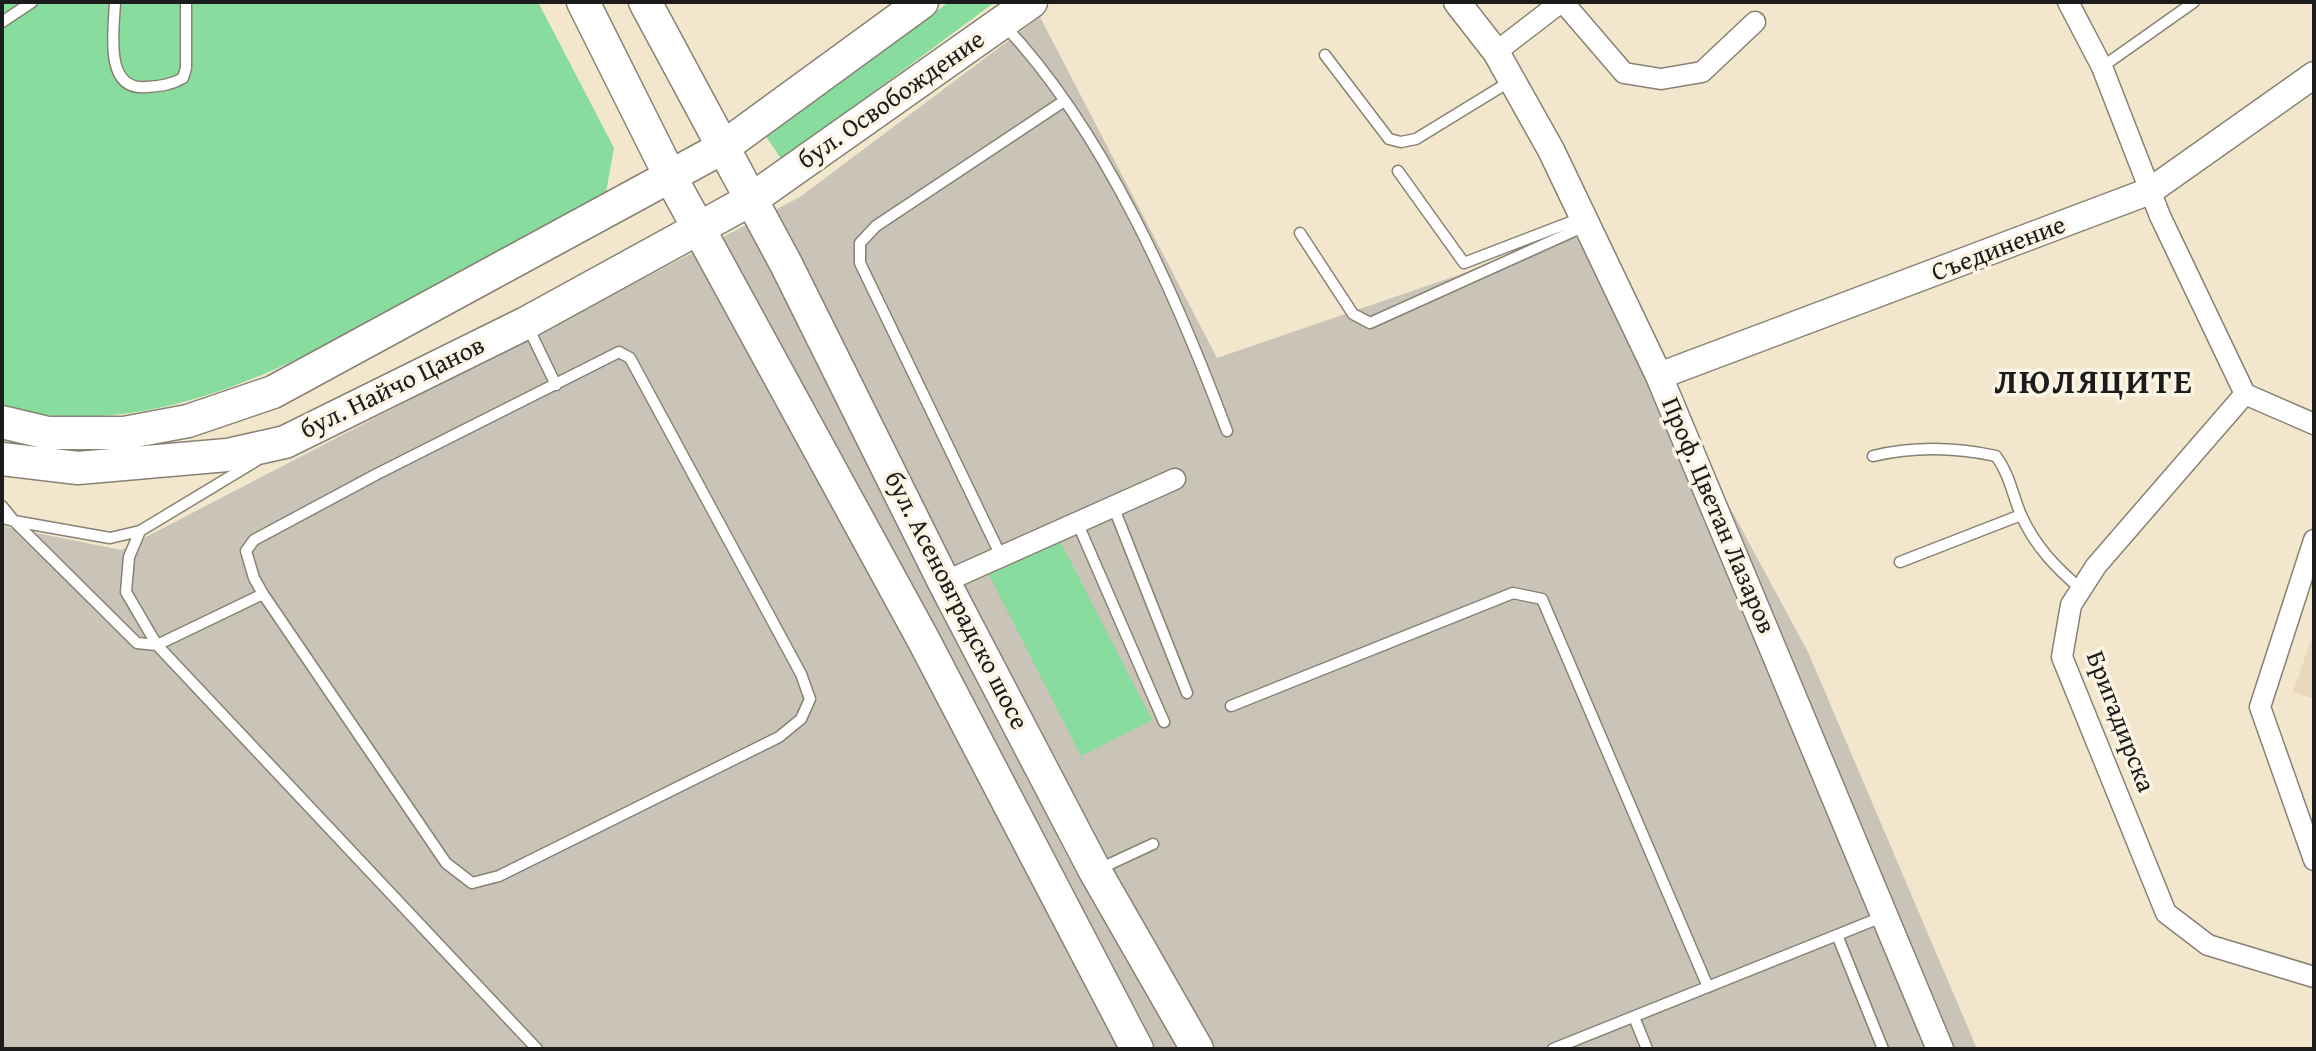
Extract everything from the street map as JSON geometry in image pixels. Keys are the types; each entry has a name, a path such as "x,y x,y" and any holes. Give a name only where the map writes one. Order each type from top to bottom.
{"main road":[{"name":"бул. Асеновградско шосе","path":"583,2 671,178 923,639 1137,1049"},
{"name":"бул. Асеновградско шосе","path":"645,2 752,199 944,582 1095,871 1197,1049"},
{"path":"722,148 922,2"},
{"name":"бул. Освобождение","path":"752,199 1031,2"},
{"name":"бул. Найчо Цанов","path":"2,422 48,433 124,433 188,421 273,392 722,148"},
{"name":"бул. Найчо Цанов","path":"2,459 78,468 227,455 285,442 526,323 752,199"}],"street":[{"name":"Проф. Цветан Лазаров","path":"1457,2 1496,52 1585,221 1659,376 1940,1049"},
{"path":"1496,52 1562,2 1624,73 1661,79 1702,72 1755,22"},
{"path":"2068,2 2102,67 2150,191 2245,394 2314,424"},
{"name":"Съединение","path":"1659,376 2150,191 2314,75"},
{"name":"Бригадирска","path":"2245,394 2096,566 2071,605 2062,657 2166,913 2208,945 2314,977"},
{"path":"944,582 1175,479"},
{"path":"2314,540 2260,707 2314,860"}],"lane":[{"path":"2,22 32,2"},
{"path":"115,2 114,67 123,79 137,88 172,85 183,78 186,68 186,2"},
{"path":"2102,67 2194,2"},
{"path":"1003,23 1042,65 1132,214 1188,326 1227,431"},
{"path":"1325,55 1389,139 1401,142 1416,139 1511,81"},
{"path":"1001,556 860,263 860,243 876,226 1064,101"},
{"path":"1398,171 1464,263 1585,221"},
{"path":"1300,233 1353,314 1370,323 1585,221"},
{"path":"526,323 556,385"},
{"path":"619,352 630,358 801,674 810,699 801,719 779,737 499,876 472,883 446,863 263,594 254,578 246,551 254,540 619,352"},
{"path":"2,518 110,538 140,531 285,442"},
{"path":"1873,456 1902,449 1948,449 1996,456 2009,475 2021,515 2049,562 2081,589"},
{"path":"2,506 137,643 157,645 263,594"},
{"path":"1113,506 1187,693"},
{"path":"1900,562 2021,515"},
{"path":"1077,522 1164,722"},
{"path":"140,531 129,557 126,592 157,645 537,1049"},
{"path":"1231,706 1513,593 1542,599 1708,987"},
{"path":"1095,871 1153,844"},
{"path":"1553,1049 1884,916"},
{"path":"1837,935 1883,1049"},
{"path":"1634,1017 1647,1049"}],"shaded area":[{"path":"1040,17 1217,358 1575,235 1634,330 1808,652 1977,1049 2,1049 2,526 121,550 800,197"},
{"path":"2314,631 2314,699 2293,692"}],"green space":[{"path":"2,2 538,2 614,148 605,198 363,327 265,374 214,393 163,407 110,415 57,416 2,408"},
{"path":"949,2 995,2 782,160 765,135"},
{"path":"1058,537 1152,720 1081,756 988,573"}],"district":[{"name":"ЛЮЛЯЦИТЕ","path":"2094,384"}]}
